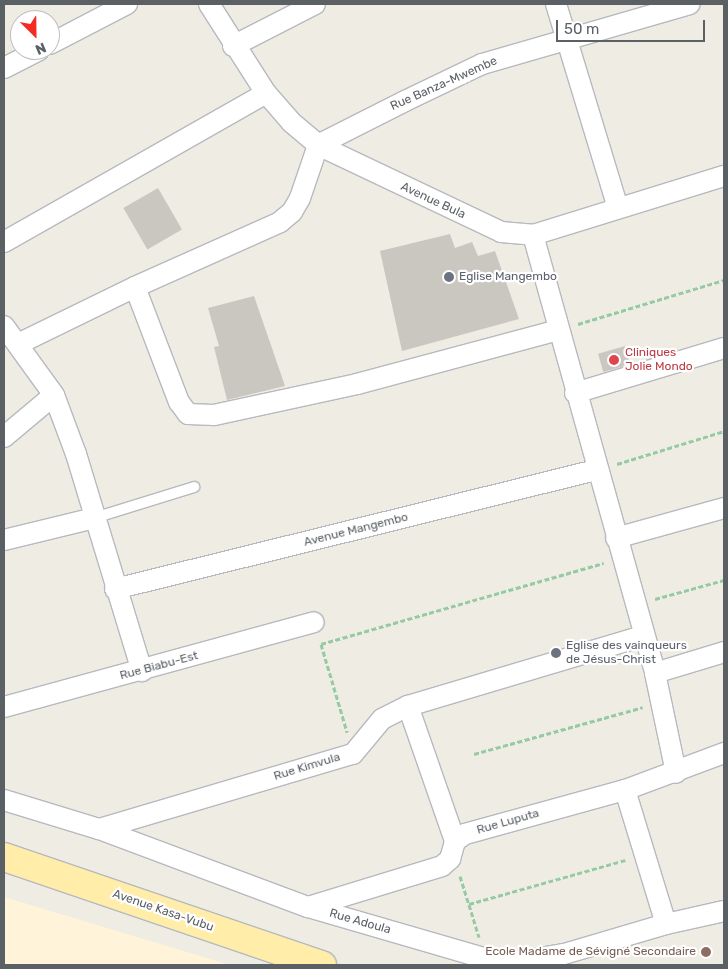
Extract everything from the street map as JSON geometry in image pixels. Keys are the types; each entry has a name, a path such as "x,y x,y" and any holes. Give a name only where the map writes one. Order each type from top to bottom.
{"main road":[{"name":"Avenue Kasa-Vubu","path":"4,857 313,964"}],"street":[{"path":"60,39 127,4"},
{"name":"Avenue Bula","path":"209,4 233,46 266,92 291,122 318,145 501,232 533,235 724,176"},
{"path":"233,46 315,4"},
{"path":"556,4 618,208"},
{"name":"Rue Banza-Mwembe","path":"318,145 482,64 566,37 690,4"},
{"path":"4,68 20,60"},
{"path":"4,242 266,92"},
{"path":"18,344 135,286 280,222 292,212 300,198 318,145"},
{"path":"533,235 596,470 655,673 676,773"},
{"path":"135,286 179,402 188,414 214,415 357,384 558,330"},
{"path":"4,326 54,395 76,454 142,671"},
{"path":"575,393 724,348"},
{"path":"4,437 54,395"},
{"name":"Avenue Mangembo","path":"116,590 596,470"},
{"path":"616,538 724,508"},
{"path":"4,540 94,518"},
{"name":"Rue Biabu-Est","path":"4,707 142,671 314,622"},
{"name":"Rue Kimvula","path":"99,829 353,754 382,719 408,706 643,636"},
{"path":"655,673 723,654"},
{"path":"408,706 453,845"},
{"name":"Rue Luputa","path":"308,907 442,866 450,859 453,845 465,834 625,790 724,754"},
{"path":"625,790 666,924"},
{"name":"Rue Adoula","path":"4,800 99,829 308,907 478,959 504,964 564,954 666,924 724,912"}],"lane":[{"path":"94,518 194,487"}],"path":[{"path":"558,330 724,280"},
{"path":"596,470 724,431"},
{"path":"321,644 622,558"},
{"path":"634,605 724,580"},
{"path":"314,622 353,754"},
{"path":"474,754 661,702"},
{"path":"453,845 482,944 478,959"},
{"path":"469,904 644,855"}],"shaded area":[{"path":"4,897 230,965 4,965"}],"building":[{"path":"158,188 182,230 147,250 123,208"},
{"path":"450,234 455,248 472,242 478,256 495,251 519,319 402,351 380,251"},
{"path":"254,296 285,386 227,400 214,347 219,346 208,308"},
{"name":"Cliniques Jolie Mondo","path":"625,346 630,364 603,372 598,354"}],"place":[{"name":"Eglise Mangembo","path":"449,277"},
{"name":"Cliniques Jolie Mondo","path":"614,360"},
{"name":"Eglise des vainqueurs de Jésus-Christ","path":"556,653"},
{"name":"Ecole Madame de Sévigné Secondaire","path":"706,952"}]}
